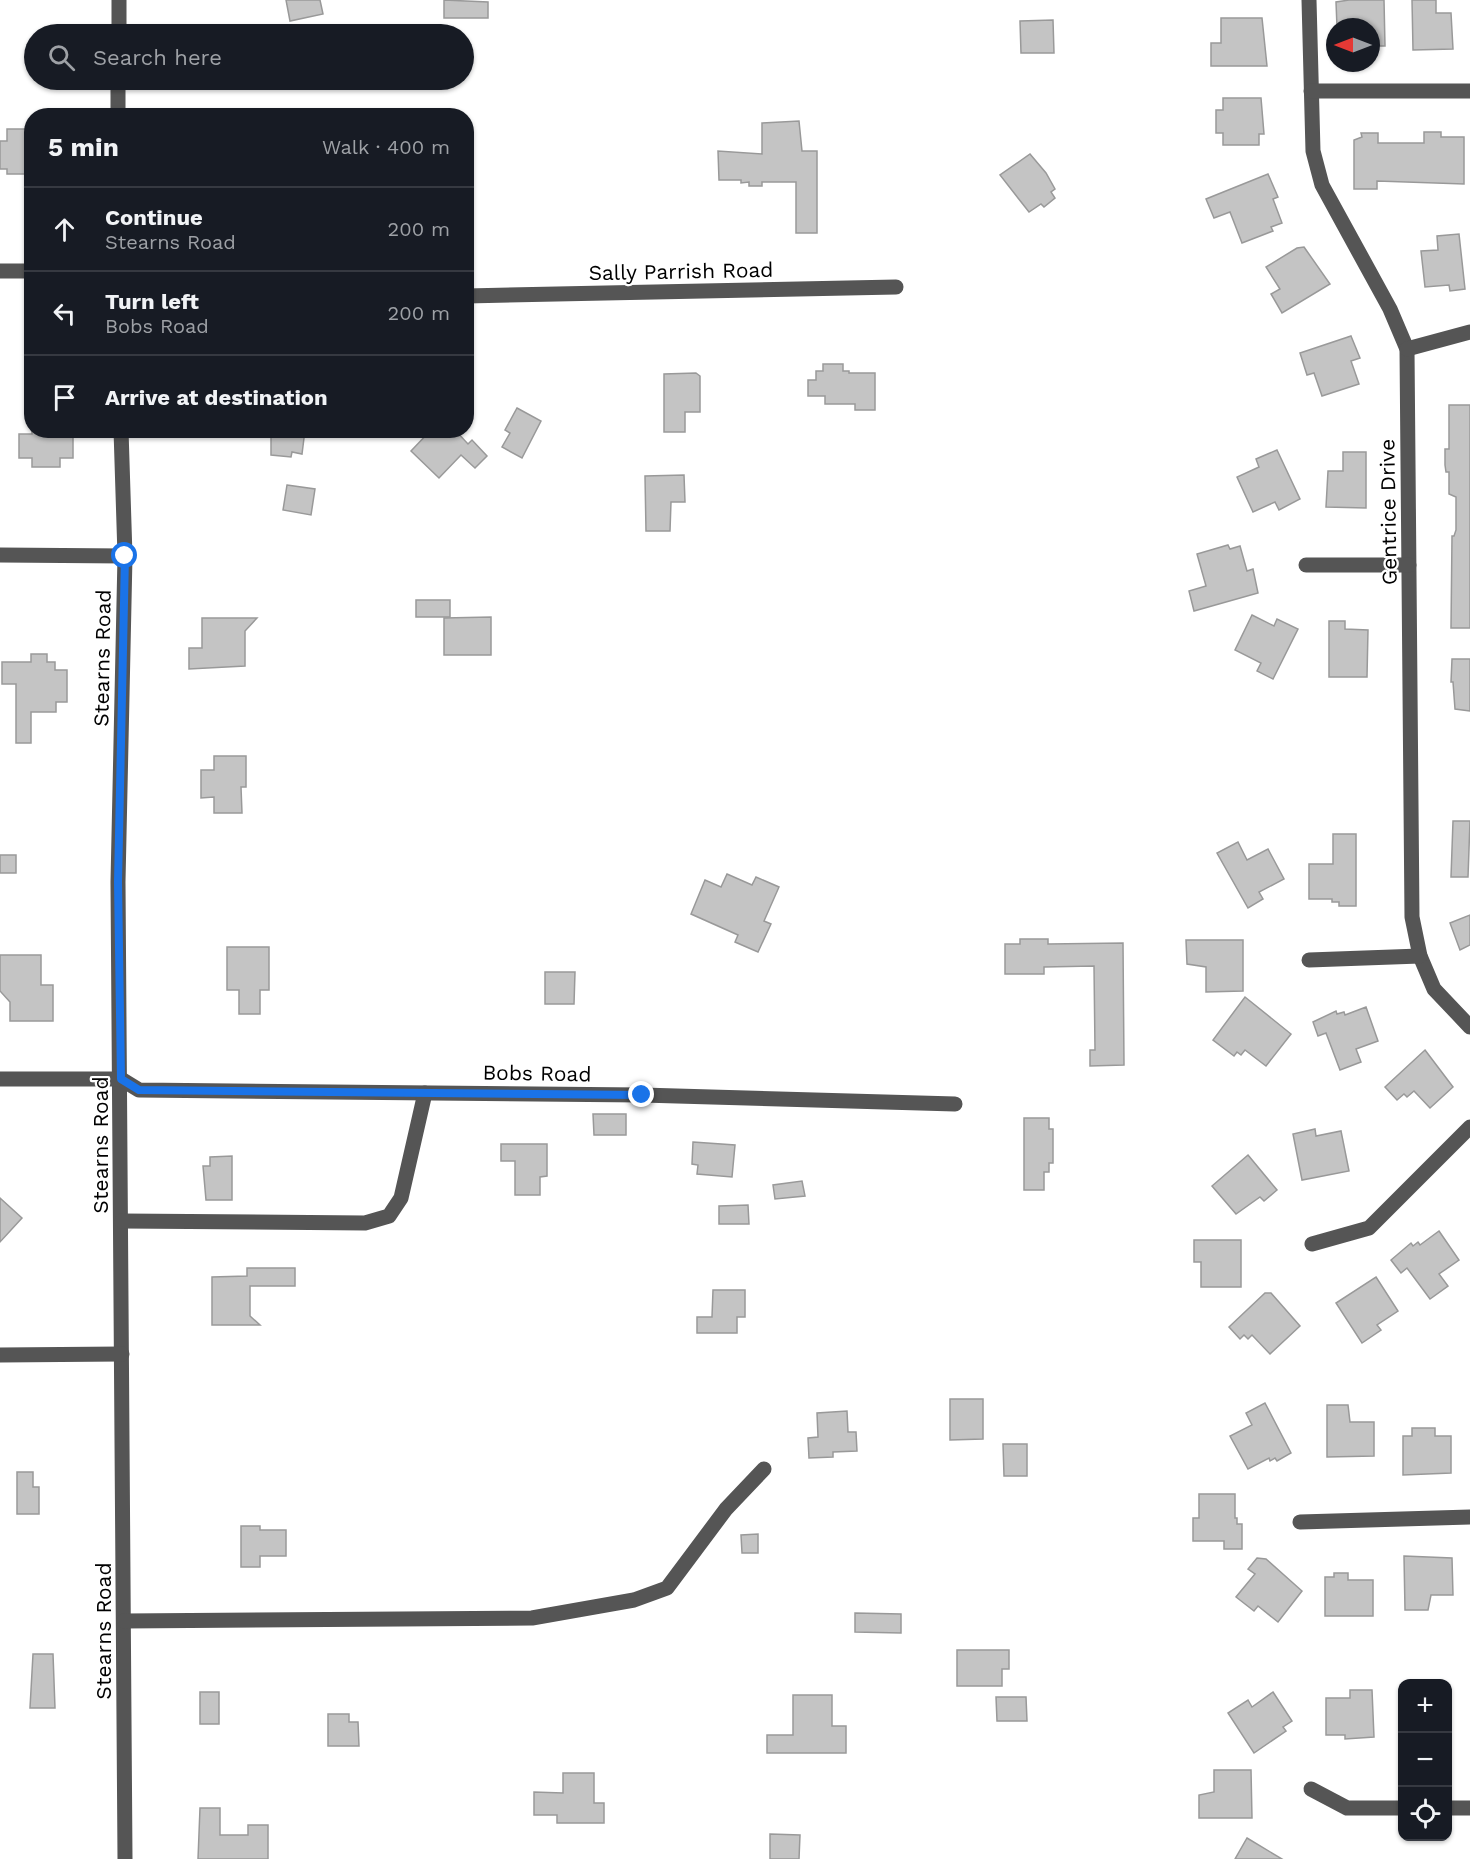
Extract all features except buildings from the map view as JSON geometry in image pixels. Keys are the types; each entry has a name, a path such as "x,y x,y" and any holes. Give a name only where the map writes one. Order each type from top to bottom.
{"street":[{"path":"119,0 119,24"},
{"name":"Gentrice Drive","path":"1309,0 1313,151 1322,185 1390,309 1407,349 1412,917 1420,956 1434,989 1470,1027"},
{"path":"118,90 118,108"},
{"path":"1311,91 1470,91"},
{"path":"0,271 24,271"},
{"name":"Sally Parrish Road","path":"474,296 896,287"},
{"path":"1407,349 1470,332"},
{"name":"Stearns Road","path":"121,438 125,556 118,882 125,1859"},
{"path":"0,555 125,556"},
{"path":"1306,565 1409,565"},
{"path":"1309,960 1420,956"},
{"path":"0,1079 121,1079"},
{"name":"Bobs Road","path":"121,1079 139,1090 642,1095 955,1104"},
{"path":"122,1221 365,1223 389,1216 401,1198 425,1093"},
{"path":"1312,1244 1370,1228 1470,1127"},
{"path":"0,1355 122,1354"},
{"path":"124,1621 532,1618 634,1600 667,1588 726,1509 764,1469"},
{"path":"1300,1522 1470,1517"},
{"path":"1311,1789 1347,1808 1398,1808"},
{"path":"1452,1808 1470,1808"}],"route":[{"path":"125,556 118,882 121,1079 139,1090 642,1095"}]}
